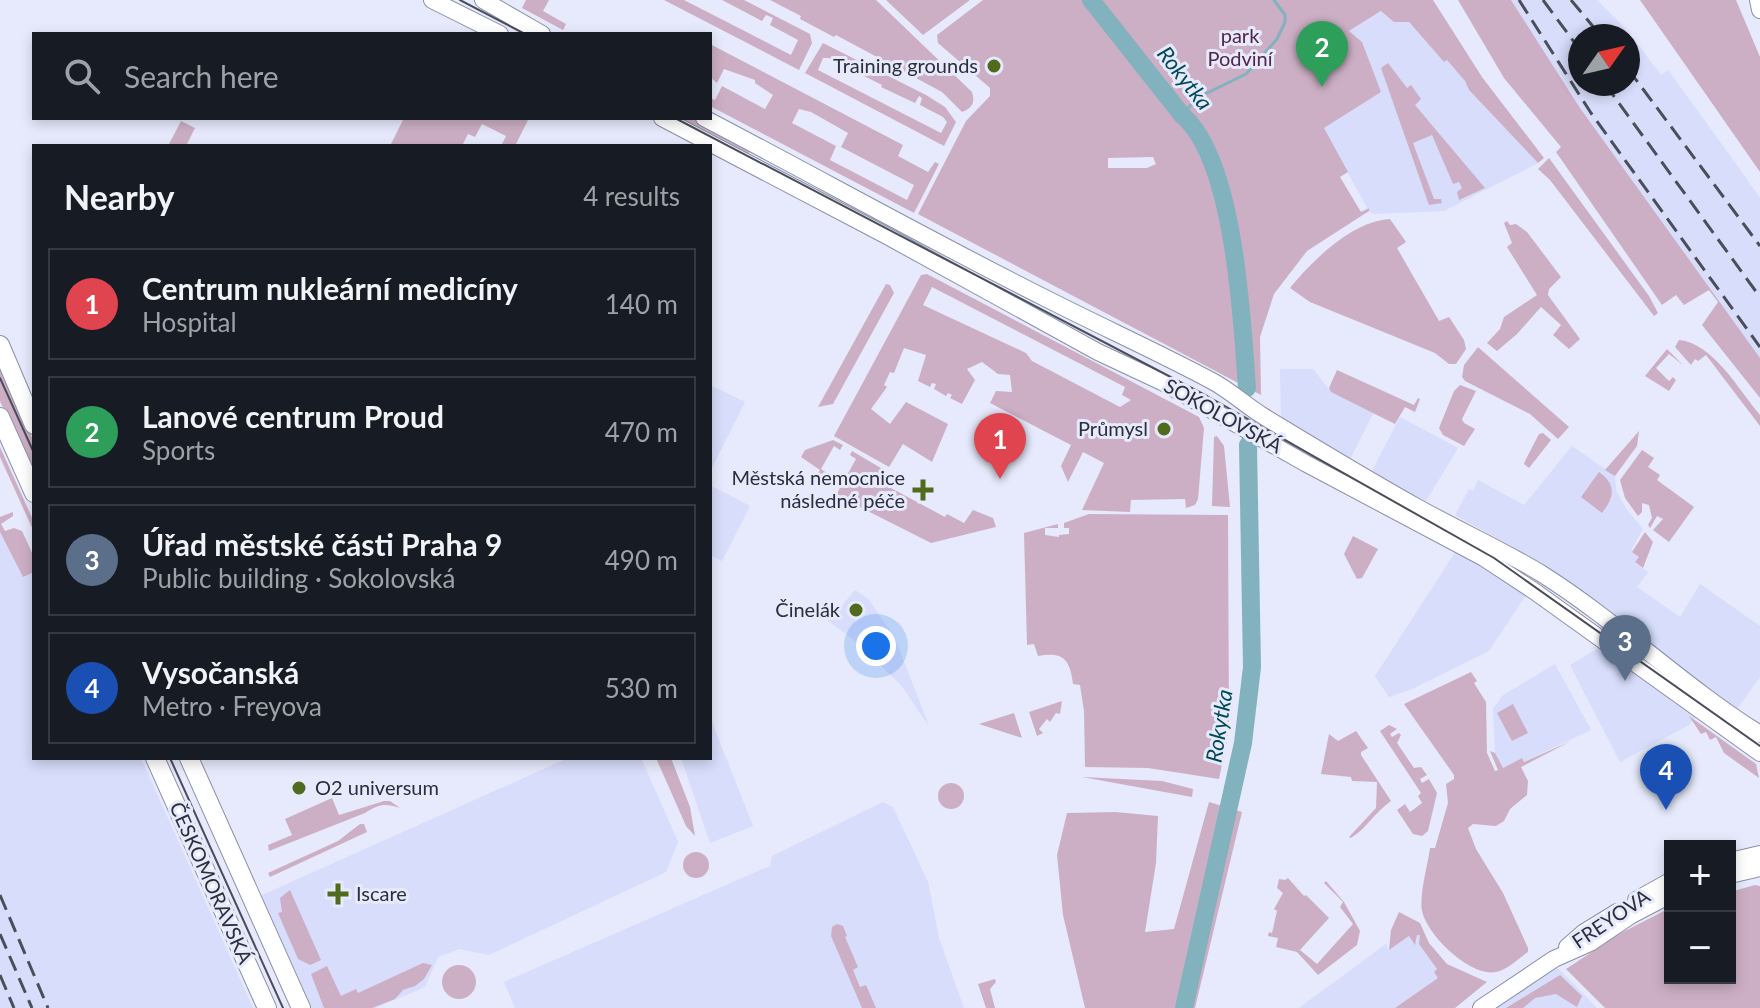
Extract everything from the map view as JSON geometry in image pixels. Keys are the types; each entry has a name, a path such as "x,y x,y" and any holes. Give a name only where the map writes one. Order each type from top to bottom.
{"main road":[{"path":"432,0 496,32"},
{"path":"483,0 539,32"},
{"path":"1758,0 1760,10"},
{"name":"SOKOLOVSKÁ","path":"666,120 712,144"},
{"name":"SOKOLOVSKÁ","path":"708,120 803,173 1228,390 1260,414 1418,508 1545,576 1760,734"},
{"name":"SOKOLOVSKÁ","path":"712,144 1098,352 1162,382 1305,463 1484,558 1760,753"},
{"path":"0,345 32,420"},
{"path":"0,417 32,489"},
{"name":"ČESKOMORAVSKÁ","path":"156,760 267,1008"},
{"name":"ČESKOMORAVSKÁ","path":"190,760 301,1008"},
{"path":"1736,860 1760,854"},
{"path":"1736,874 1760,868"},
{"name":"FREYOVA","path":"1481,1008 1554,959 1588,930 1664,885"},
{"name":"FREYOVA","path":"1554,959 1590,943 1664,898"}],"shaded area":[{"path":"1511,0 1597,0 1621,24 1568,24 1568,89"},
{"path":"1382,11 1394,22 1409,22 1538,163 1444,211 1372,214 1323,128 1381,92 1348,32"},
{"path":"1640,47 1661,75 1668,70 1760,198 1760,358 1572,96 1640,96"},
{"path":"1280,369 1313,369 1331,392 1374,412 1349,461 1281,421"},
{"path":"712,386 745,402 712,468"},
{"path":"1400,417 1458,448 1426,501 1371,473"},
{"path":"1572,446 1615,476 1616,490 1643,529 1631,550 1639,557 1635,563 1648,572 1637,587 1680,617 1700,584 1760,626 1760,677 1737,709 1551,574 1507,544 1455,515 1469,489 1473,491 1478,480 1524,505"},
{"path":"712,486 750,506 722,561 712,556"},
{"path":"0,532 23,577 32,573 32,760 142,760 253,1008 0,1008"},
{"path":"1458,548 1528,592 1489,651 1389,697 1375,676"},
{"path":"855,590 868,599 894,636 929,726 901,685 856,642 826,619 835,614"},
{"path":"1602,646 1698,715 1689,725 1620,762 1570,665"},
{"path":"1555,664 1591,730 1523,762 1521,758 1502,769 1495,753 1493,709 1502,696"},
{"path":"712,722 753,826 710,843 682,760 712,760"},
{"path":"564,760 642,760 678,842 666,872 489,955 459,949 438,957 425,987 375,1008 311,1008 260,896"},
{"path":"883,802 893,807 928,882 939,938 964,1008 515,1008 504,982 770,866 772,856"},
{"path":"1417,935 1421,935 1419,944 1438,970 1439,978 1395,1008 1299,1008 1386,944 1389,950 1409,936 1416,943"},
{"path":"1557,967 1597,1008 1496,1008 1505,1000"}],"green space":[{"path":"526,0 549,0 543,11 566,24 563,30 522,8"},
{"path":"664,0 684,0 791,55 798,40 770,25 773,18 766,15 762,21 722,0 744,0 810,34 812,43 799,70"},
{"path":"770,0 876,0 972,92 972,104 962,112 942,92 800,19 801,16"},
{"path":"886,0 970,0 923,35"},
{"name":"park Podviní","path":"983,0 1433,0 1482,77 1544,158 1538,163 1409,22 1394,22 1381,11 1349,31 1362,42 1381,92 1324,128 1348,172 1340,177 1361,212 1369,208 1369,211 1307,251 1274,294 1260,337 1261,395 918,214 966,121 990,96 990,88 938,43 937,35","holes":["1153,157 1156,164 1147,168 1108,168 1108,158"]},
{"path":"1458,0 1511,0 1568,89 1568,96 1572,96 1760,358 1760,398 1702,325 1718,302 1709,290 1684,305 1676,295 1662,305 1556,152 1561,147 1504,78"},
{"path":"1640,0 1736,0 1760,57 1760,172"},
{"path":"823,43 926,95 945,107 956,122 944,146 805,73","holes":["823,58 853,70 857,64 861,66 858,73 915,103 919,96 922,98 920,105 947,122 941,133 818,70"]},
{"path":"712,45 903,145 898,156 928,172 935,162 939,164 914,213 712,107 712,99 715,100 722,86 765,109 773,95 755,80 724,69 717,83 712,79","holes":["799,109 811,112 848,133 841,147 914,185 907,200 830,160 836,146 792,123"]},
{"path":"1388,63 1407,88 1411,85 1421,99 1415,105 1485,188 1459,200 1457,192 1462,188 1459,182 1453,184 1432,135 1413,143 1434,199 1441,199 1442,203 1429,205 1381,68"},
{"path":"403,120 528,120 516,144 502,144 506,136 482,124 475,137 468,134 463,144 391,144"},
{"path":"674,120 695,120 751,149 747,157"},
{"path":"181,121 195,128 187,144 169,144"},
{"path":"1549,158 1649,296 1658,313 1654,316 1550,180 1538,169"},
{"path":"1390,219 1406,242 1397,248 1439,321 1449,317 1464,340 1466,349 1456,364 1449,364 1435,353 1310,302 1290,288 1321,255 1347,235 1376,221"},
{"path":"1507,221 1527,232 1561,277 1549,289 1548,295 1580,339 1569,349 1553,335 1561,325 1541,307 1497,351 1487,343 1500,329 1504,317 1537,295 1507,247 1512,243 1504,223"},
{"path":"927,274 1199,417 1204,428 1195,505 1186,508 1185,499 1131,500 1130,512 1082,510 1104,463 1083,452 1068,482 1061,466 1071,445 990,403 996,391 1012,392 1010,375 998,374 982,362 967,369 975,380 962,404 950,398 952,395 948,393 946,396 934,389 936,384 932,383 930,387 918,381 926,355 904,348 894,373 890,372 884,385 887,387 871,409 890,424 906,402 948,424 932,462 903,444 889,467 834,436 921,275","holes":["932,287 1125,387 1122,395 1131,400 1120,407 1032,361 1026,353 923,305"]},
{"path":"886,284 894,293 833,404 818,407"},
{"path":"1679,340 1703,349 1714,358 1760,415 1760,426 1706,355 1698,361 1695,359 1691,365 1675,347"},
{"path":"1478,347 1569,427 1558,439 1530,414 1465,381 1462,377 1464,365"},
{"path":"1667,349 1683,365 1669,354 1656,368 1669,381 1673,377 1676,380 1669,391 1645,376"},
{"path":"0,367 32,438 32,473 0,401"},
{"path":"1337,370 1414,405 1420,399 1415,412 1405,407 1395,424 1331,392 1329,388"},
{"path":"1460,385 1476,391 1462,419 1475,429 1464,446 1443,435 1439,428 1454,391"},
{"path":"1639,431 1637,446 1615,476 1605,470"},
{"path":"1543,433 1551,440 1529,468 1525,461 1539,434"},
{"path":"1217,436 1224,446 1230,507 1212,506 1214,437"},
{"path":"833,440 843,445 840,450 834,446 821,469 828,474 817,477 820,470 801,457 805,450"},
{"path":"0,447 32,518 32,528 0,457"},
{"path":"1642,450 1654,458 1648,467 1660,475 1657,480 1694,507 1669,542 1653,530 1663,519 1657,516 1650,528 1648,525 1652,518 1649,505 1642,503 1642,512 1638,516 1625,498 1620,480"},
{"path":"852,451 886,471 882,478 890,483 889,487 945,517 947,514 964,523 973,510 993,518 996,527 931,543 836,495 856,459 850,455"},
{"path":"1599,472 1609,482 1612,491 1602,513 1581,497"},
{"path":"13,512 13,516 1,524 5,531 14,528 22,531 32,553 32,573 23,577 0,532 0,517"},
{"path":"1089,514 1228,515 1229,730 1219,779 1148,768 1085,767 1084,711 1080,685 1073,684 1064,659 1054,655 1038,656 1034,644 1027,645 1024,533 1058,524 1058,528 1045,528 1045,535 1059,537 1069,534 1069,528 1064,528 1064,523"},
{"path":"1645,532 1653,542 1643,568 1635,562 1639,557 1632,552"},
{"path":"1353,536 1378,549 1362,578 1357,579 1344,554"},
{"path":"1471,672 1486,702 1487,753 1495,771 1498,770 1490,751 1495,753 1503,768 1571,741 1521,767 1528,781 1527,795 1510,809 1504,821 1496,826 1473,824 1468,828 1528,948 1528,952 1513,964 1496,972 1474,968 1451,952 1432,931 1422,911 1430,848 1435,848 1448,803 1446,784 1454,779 1454,775 1404,704"},
{"path":"1062,701 1060,714 1056,713 1050,722 1047,719 1039,729 1043,733 1037,736 1029,712"},
{"path":"1513,704 1528,733 1512,741 1497,713"},
{"path":"1014,713 1022,738 979,724"},
{"path":"1689,716 1756,764 1759,778 1724,753 1716,737 1710,740 1706,732 1701,734"},
{"path":"1389,725 1397,729 1390,734 1392,737 1401,735 1397,743 1414,768 1421,767 1427,775 1420,779 1422,783 1429,779 1437,793 1428,831 1422,836 1413,834 1397,810 1405,804 1410,812 1422,803 1418,796 1421,793 1380,731"},
{"path":"1356,731 1368,748 1361,755 1391,801 1351,838 1376,808 1377,782 1352,781 1351,777 1321,774 1329,734 1338,741"},
{"path":"657,760 672,760 690,807 695,836 686,826"},
{"path":"1082,777 1162,781 1193,789 1192,797"},
{"path":"951,783 960,787 964,796 960,805 951,809 942,805 938,796 942,787"},
{"path":"332,798 339,815 384,801 390,801 400,808 378,806 269,851 268,845 292,835 285,819"},
{"path":"1209,802 1242,812 1195,1008 1085,1008 1063,915 1057,855 1067,813 1115,812 1158,816 1156,863 1145,932 1174,929"},
{"path":"364,824 367,832 270,877 268,873 338,841"},
{"path":"696,852 705,856 709,865 705,874 696,878 687,874 683,865 687,856"},
{"path":"1288,878 1329,918 1300,950 1317,964 1353,924 1340,907 1343,902 1324,883 1326,881 1344,902 1360,931 1357,945 1318,975 1297,952 1276,947 1278,938 1268,936 1269,932 1272,933 1277,911 1274,909 1283,893 1277,888 1279,879"},
{"path":"1760,886 1760,1008 1605,1008 1566,969 1621,933 1664,911 1664,984 1736,984 1736,890"},
{"path":"290,890 321,960 310,965 298,959 278,913 282,912 280,898"},
{"path":"1399,912 1420,923 1429,943 1447,964 1487,982 1455,1008 1395,1008 1438,978 1434,972 1437,969 1419,944 1420,935 1417,935 1415,945 1409,936 1389,950 1391,930"},
{"path":"837,924 843,926 847,936 858,967 853,970 860,987 866,985 876,1008 862,1008 831,936 832,927"},
{"path":"423,963 432,965 424,979 403,990 395,999 372,1008 324,1008 311,974 327,966 341,996 356,989 358,993"},
{"path":"459,965 471,970 476,982 471,994 459,999 447,994 442,982 447,970"},
{"path":"1560,975 1582,996 1577,1007 1556,994 1535,998 1523,1008 1506,1008"},
{"path":"995,979 990,989 995,1008 986,1008 978,984"}],"waterway":[{"name":"Rokytka","path":"1091,0 1200,137 1214,167 1225,203 1232,243 1247,388"},
{"path":"1182,115 1197,98 1246,74 1277,39 1285,15 1274,0"},
{"name":"Rokytka","path":"1184,1008 1243,743 1252,667 1248,445"}],"tram line":[{"path":"460,0 521,32"},
{"path":"679,120 1207,396 1494,558 1760,746"},
{"path":"0,378 32,449"},
{"path":"171,760 283,1008"}],"railway":[{"path":"1519,0 1591,113 1760,347"},
{"path":"1543,0 1568,34"},
{"path":"1571,0 1591,24"},
{"path":"1640,85 1760,246"},
{"path":"1614,96 1760,297"},
{"path":"0,895 48,1008"},
{"path":"0,934 32,1008"},
{"path":"0,975 14,1008"}],"place":[{"name":"Training grounds","path":"994,66"},
{"name":"Lanové centrum Proud","path":"1322,87"},
{"name":"Průmysl","path":"1164,429"},
{"name":"Centrum nukleární medicíny","path":"1000,479"},
{"name":"Městská nemocnice následné péče","path":"923,490"},
{"name":"Činelák","path":"856,610"},
{"name":"Úřad městské části Praha 9","path":"1625,681"},
{"name":"O2 universum","path":"299,788"},
{"name":"Vysočanská","path":"1666,810"},
{"name":"Iscare","path":"338,894"}]}
